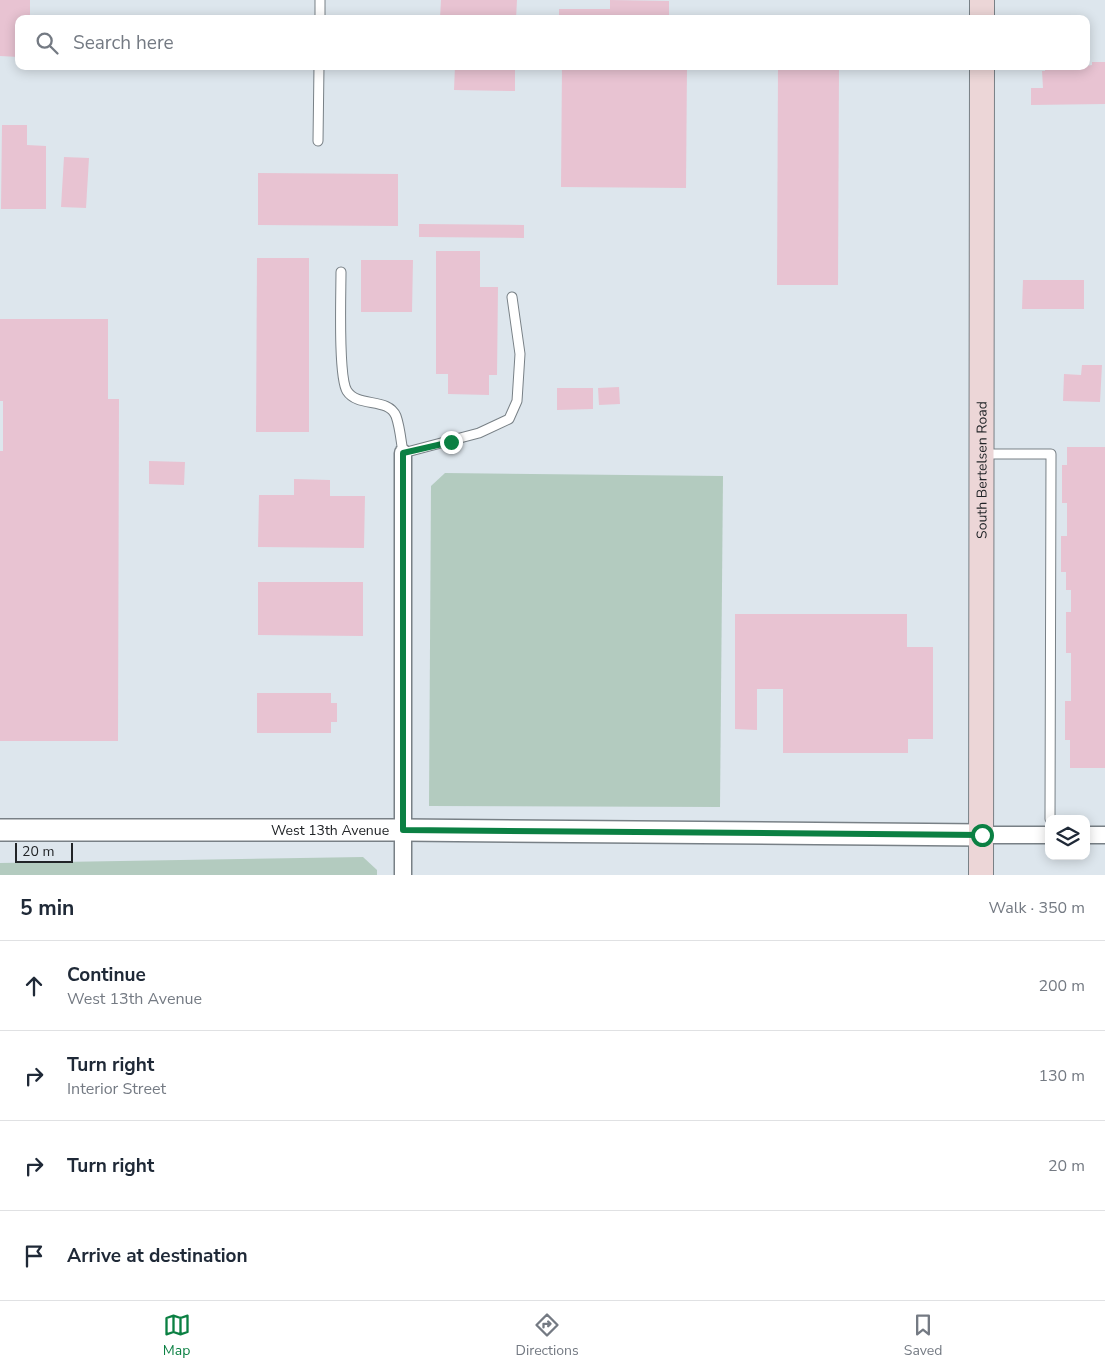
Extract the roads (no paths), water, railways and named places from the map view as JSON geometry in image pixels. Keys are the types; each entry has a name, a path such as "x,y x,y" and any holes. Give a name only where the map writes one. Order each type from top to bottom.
{"main road":[{"path":"982,0 982,15"},
{"name":"South Bertelsen Road","path":"982,70 982,875"}],"street":[{"path":"403,453 403,875"},
{"name":"West 13th Avenue","path":"0,830 403,830 1045,835"},
{"path":"1090,835 1105,834"}],"lane":[{"path":"320,0 320,15"},
{"path":"318,141 319,70"},
{"path":"341,272 342,367 346,389 354,399 388,406 395,414 403,453 479,433 509,419 517,401 520,354 512,297"},
{"path":"982,454 1051,454 1050,815"}]}
